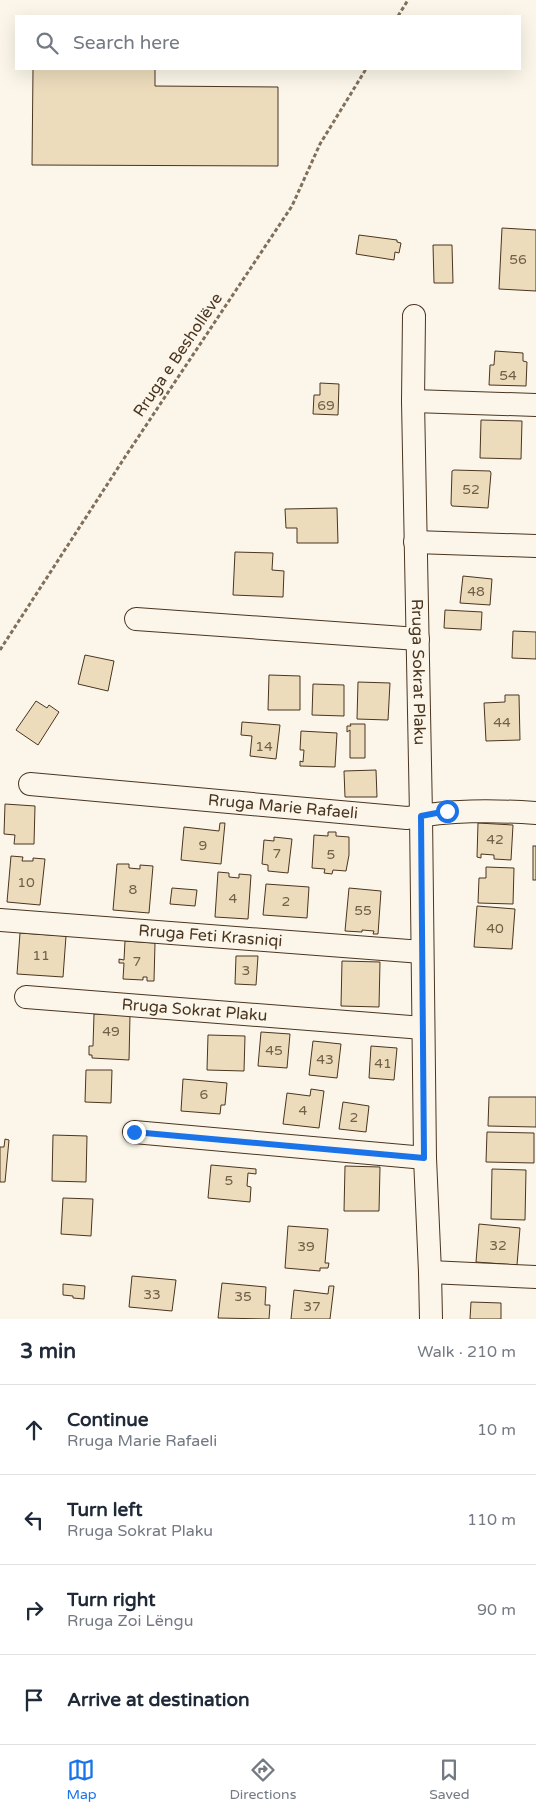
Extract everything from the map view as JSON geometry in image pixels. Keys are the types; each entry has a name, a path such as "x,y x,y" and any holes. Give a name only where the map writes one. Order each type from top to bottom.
{"street":[{"name":"Rruga Sokrat Plaku","path":"414,316 413,401 421,816 424,1158 431,1319"},
{"path":"413,401 536,405"},
{"path":"415,542 536,546"},
{"path":"136,619 418,638"},
{"name":"Rruga Marie Rafaeli","path":"30,784 407,818 447,811 536,812"},
{"name":"Rruga Feti Krasniqi","path":"0,920 422,952"},
{"name":"Rruga Sokrat Plaku","path":"26,997 423,1028"},
{"path":"134,1132 424,1158"},
{"path":"430,1272 536,1277"}],"path":[{"path":"399,15 408,0"},
{"name":"Rruga e Beshollëve","path":"0,650 125,457 292,206 320,144 365,70"}],"building":[{"path":"33,70 155,70 155,86 278,87 278,166 32,165"},
{"path":"502,228 536,230 536,291 499,289"},
{"path":"359,235 397,240 397,242 401,243 399,253 395,252 394,260 356,254"},
{"path":"433,245 452,245 453,283 434,283"},
{"path":"495,351 523,353 523,361 527,362 526,386 489,385 490,365 494,365"},
{"path":"320,383 339,384 338,415 313,414 314,395 320,395"},
{"path":"481,420 522,421 521,459 480,458"},
{"path":"452,471 490,471 488,508 452,506"},
{"path":"337,508 338,543 297,543 297,528 286,528 285,509"},
{"path":"235,552 273,553 272,570 284,571 283,597 233,595"},
{"path":"463,576 492,579 490,605 460,603"},
{"path":"445,610 482,612 481,630 444,628"},
{"path":"513,631 536,632 536,659 512,658"},
{"path":"85,655 114,661 108,691 78,684"},
{"path":"269,675 300,676 300,710 268,710"},
{"path":"358,682 390,683 388,720 357,719"},
{"path":"313,684 344,685 344,716 312,715"},
{"path":"505,695 519,695 520,740 486,741 484,703 505,702"},
{"path":"36,701 47,708 49,705 59,712 38,745 16,730"},
{"path":"242,722 280,725 276,759 250,756 252,736 241,735"},
{"path":"350,724 365,724 365,758 350,758 350,730 347,732 347,726 351,726"},
{"path":"301,731 337,733 335,767 300,766 300,761 303,762 304,750 300,750"},
{"path":"376,770 377,797 345,797 344,771"},
{"path":"5,804 35,806 34,844 14,844 15,835 4,834"},
{"path":"220,823 225,823 221,864 181,860 184,827 219,831"},
{"path":"478,823 513,825 511,860 494,859 494,855 481,854 481,858 477,857"},
{"path":"328,832 336,832 336,836 349,837 349,855 346,871 333,870 332,874 324,873 325,869 312,868 314,835 328,836"},
{"path":"274,837 292,839 288,873 268,871 268,865 262,864 264,840 274,841"},
{"path":"533,846 536,846 536,880 533,880"},
{"path":"11,856 23,857 22,861 33,861 33,858 45,859 40,905 7,902"},
{"path":"117,864 129,864 129,868 140,869 140,865 153,866 149,913 113,910"},
{"path":"486,867 514,868 513,904 478,903 479,878 486,878"},
{"path":"218,872 229,873 229,877 239,878 239,874 251,875 248,919 215,917"},
{"path":"266,884 309,887 307,918 263,915"},
{"path":"172,888 197,890 195,906 170,904"},
{"path":"349,888 381,891 378,934 373,934 374,931 345,931"},
{"path":"477,906 515,909 512,949 474,947"},
{"path":"20,933 66,936 63,977 17,974"},
{"path":"125,941 155,943 154,981 147,981 147,977 143,977 143,980 123,979 124,963 119,963 119,959 124,960"},
{"path":"236,956 258,956 256,985 235,984"},
{"path":"342,961 380,962 379,1007 341,1006"},
{"path":"94,1014 130,1015 129,1060 92,1058 92,1055 89,1055 89,1046 93,1046"},
{"path":"261,1032 290,1034 287,1068 258,1066"},
{"path":"208,1035 245,1036 244,1071 207,1070"},
{"path":"313,1041 341,1044 337,1078 309,1075"},
{"path":"371,1046 397,1048 394,1080 369,1078"},
{"path":"86,1070 112,1070 111,1103 85,1102"},
{"path":"183,1079 227,1083 225,1105 221,1105 220,1114 181,1111"},
{"path":"311,1089 324,1091 319,1128 283,1124 287,1093 310,1096"},
{"path":"489,1097 536,1097 536,1127 488,1126"},
{"path":"343,1102 369,1106 366,1132 339,1129"},
{"path":"487,1132 534,1133 534,1163 486,1162"},
{"path":"53,1135 87,1136 86,1182 52,1181"},
{"path":"5,1139 9,1140 5,1182 0,1182 0,1147 4,1147"},
{"path":"211,1165 256,1169 256,1174 248,1173 247,1186 251,1187 250,1202 208,1198"},
{"path":"345,1166 380,1167 379,1211 344,1211"},
{"path":"492,1169 526,1170 525,1220 491,1219"},
{"path":"63,1198 93,1199 91,1236 61,1234"},
{"path":"479,1224 520,1228 517,1265 476,1262"},
{"path":"288,1226 328,1229 325,1263 329,1263 328,1268 320,1268 320,1271 285,1268"},
{"path":"132,1276 176,1280 172,1311 129,1307"},
{"path":"222,1283 266,1287 265,1305 270,1305 269,1319 218,1318"},
{"path":"63,1284 85,1286 84,1299 63,1295"},
{"path":"329,1286 334,1286 330,1319 291,1319 294,1290 328,1294"},
{"path":"471,1302 501,1303 501,1319 470,1319"}],"route":[{"path":"134,1132 424,1158 421,816 447,811"}]}
